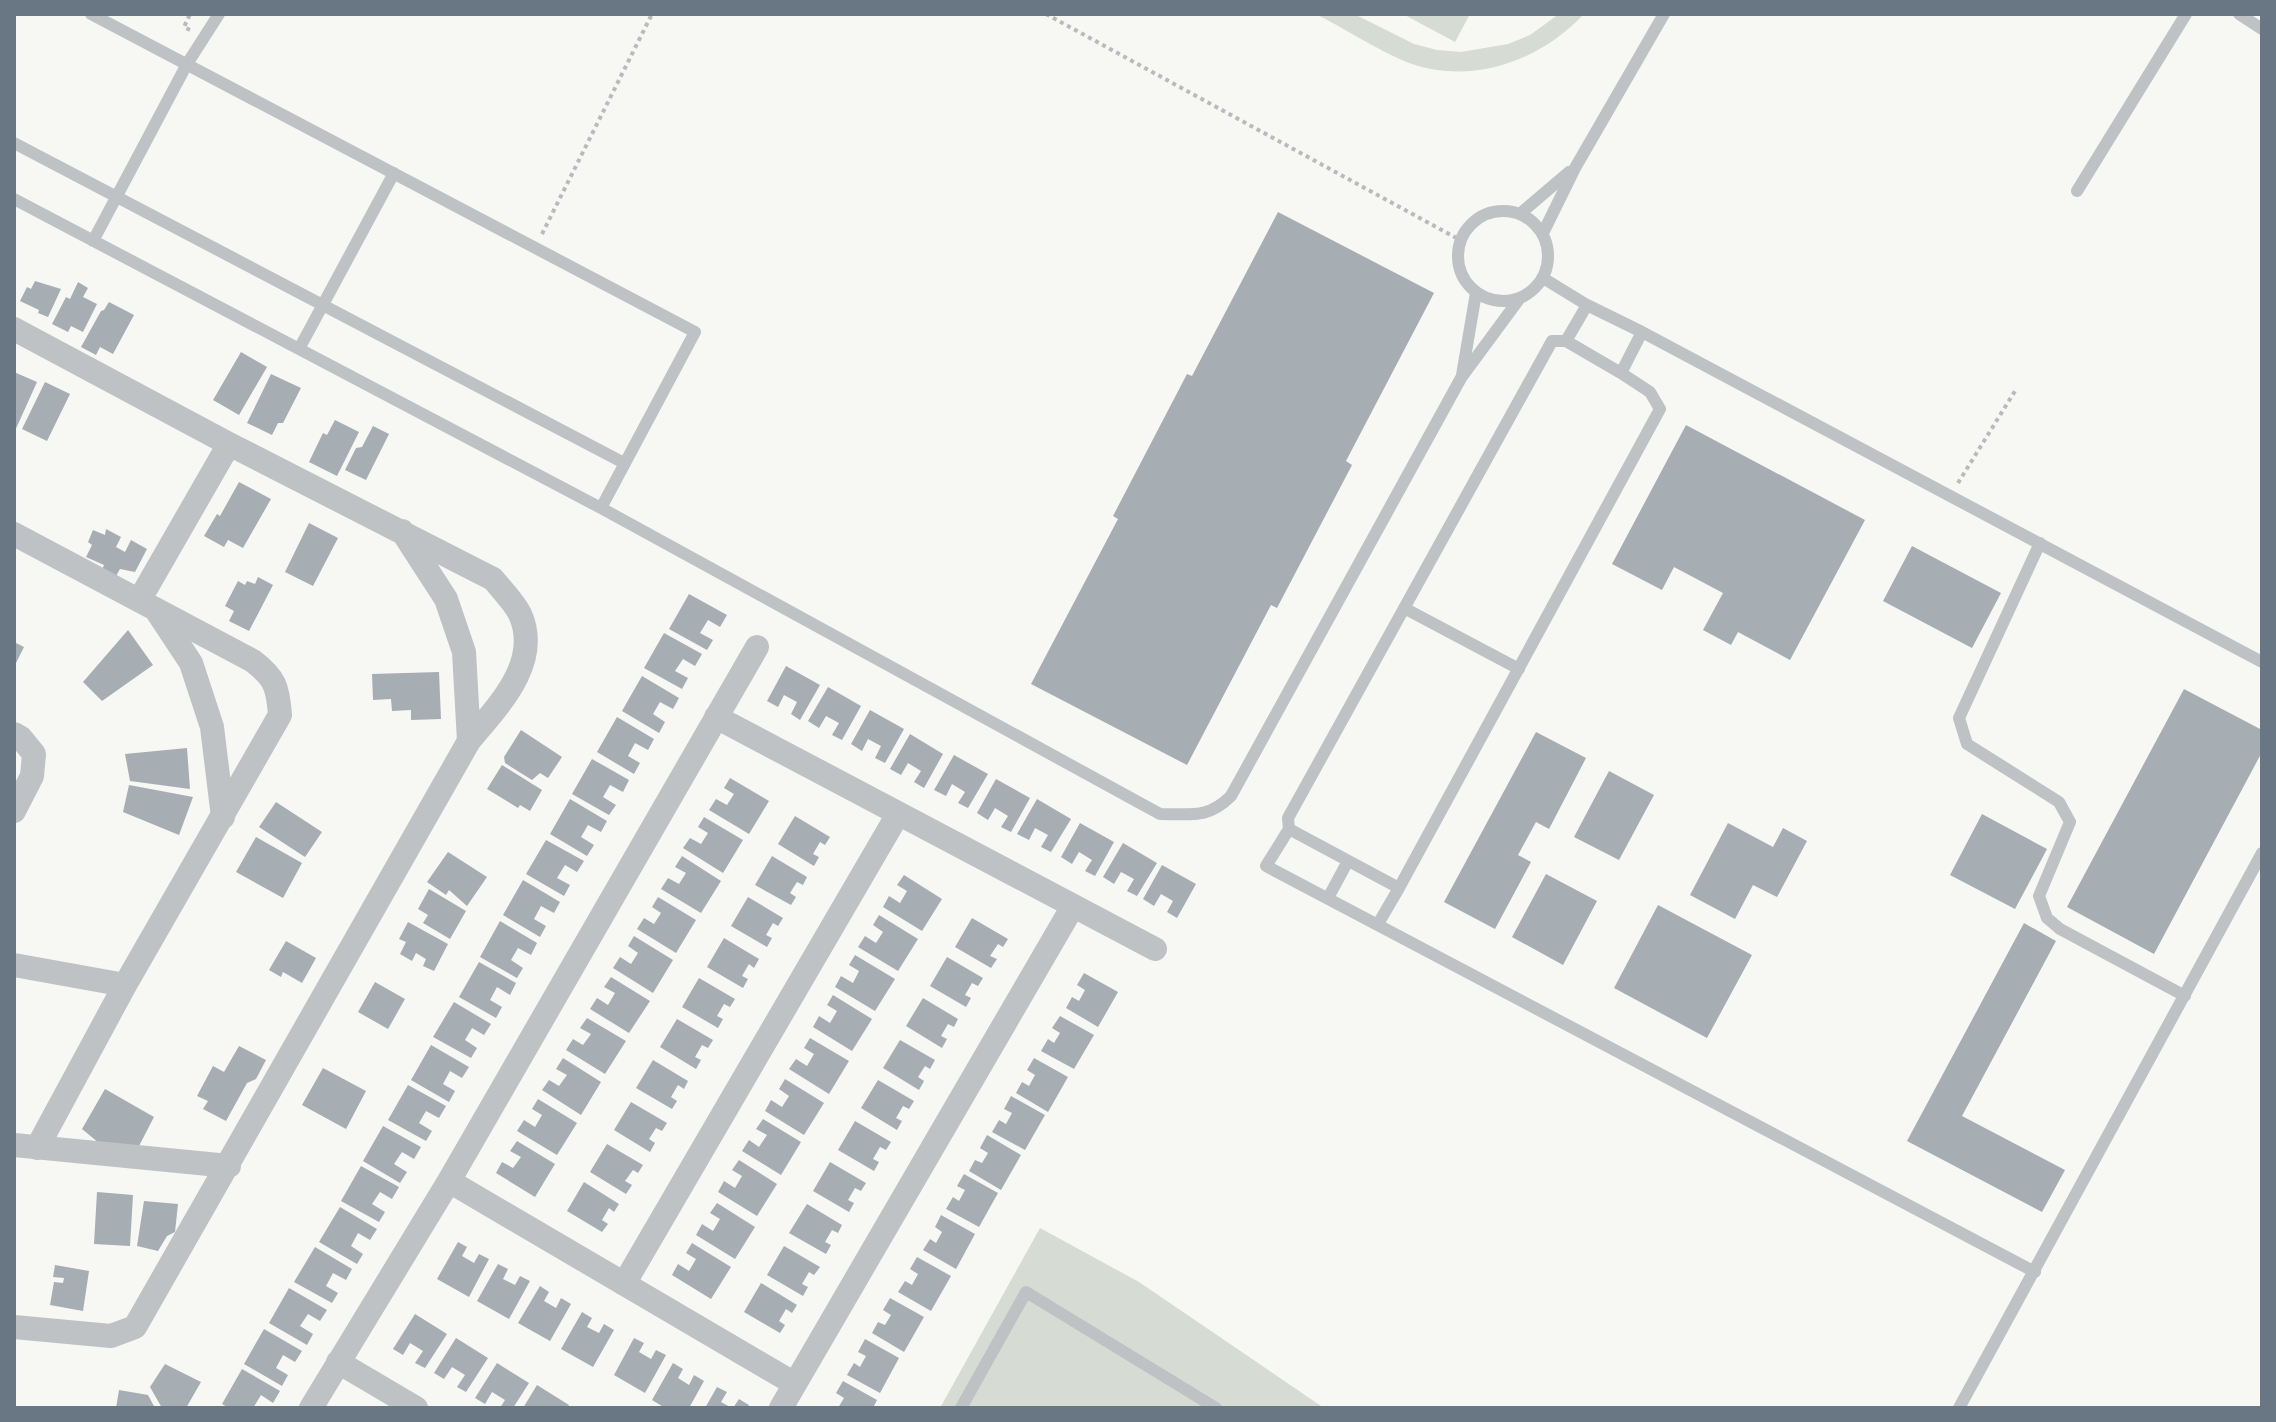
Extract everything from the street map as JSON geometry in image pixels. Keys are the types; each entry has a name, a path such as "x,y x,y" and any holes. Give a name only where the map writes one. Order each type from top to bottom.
{"street":[{"path":"14,329 229,444 493,579 520,615 526,643 521,670 501,703 469,741 135,1327 111,1336 14,1327"},
{"path":"147,604 229,444"},
{"path":"402,531 446,599 464,652 469,741"},
{"path":"14,534 253,661 269,674 279,692 280,715 125,985 26,1146 229,1166"},
{"path":"147,604 191,663 212,727 223,817"},
{"path":"311,1408 449,1181 757,647"},
{"path":"716,717 1155,949"},
{"path":"14,734 34,754 32,776 14,811"},
{"path":"624,1284 898,814"},
{"path":"781,1408 1073,906"},
{"path":"14,965 125,985"},
{"path":"449,1181 795,1384"},
{"path":"338,1362 416,1408"}],"lane":[{"path":"91,14 695,332 601,508"},
{"path":"93,241 187,64 219,14"},
{"path":"1543,233 1575,168 1664,14"},
{"path":"2077,191 2186,14"},
{"path":"2239,14 2262,29"},
{"path":"14,143 624,463"},
{"path":"1521,213 1575,168"},
{"path":"299,349 394,173"},
{"path":"14,199 601,508 1160,814 1205,814 1218,809 1231,796 1461,378 1520,298"},
{"path":"1492,211 1521,213 1543,233 1548,247 1548,263 1543,278 1533,290 1520,298 1505,301 1476,293 1459,269 1457,254 1467,227 1478,217 1492,211"},
{"path":"1543,278 1587,305 2262,662"},
{"path":"1461,378 1476,293"},
{"path":"1566,341 1587,305"},
{"path":"1621,373 1642,332"},
{"path":"1378,924 1660,409 1650,392 1566,341 1552,341 1288,818 1289,829 1266,866 2035,1272"},
{"path":"2040,543 1959,718 1967,744 2059,802 2070,822 2039,896 2047,918 2060,929 2185,996"},
{"path":"1404,608 1519,669"},
{"path":"1289,829 1399,888"},
{"path":"1959,1408 2262,853"},
{"path":"1328,898 1348,861"},
{"path":"961,1408 1026,1292 1216,1408"}],"path":[{"path":"535,248 652,14"},
{"path":"1046,14 1460,240"},
{"path":"1950,495 2015,391"}],"shaded area":[{"path":"1316,14 1354,14 1414,44 1461,52 1508,44 1530,35 1559,14 1584,14 1566,31 1524,57 1477,70 1453,71 1404,61"},
{"path":"1403,14 1470,14 1455,42"},
{"path":"1040,1228 1139,1282 1324,1408 940,1408"}],"building":[{"path":"1278,212 1434,293 1346,461 1352,465 1277,608 1271,605 1187,765 1031,684 1118,519 1113,516 1187,374 1192,376"},
{"path":"35,281 61,289 48,317 20,301 27,287 31,289"},
{"path":"78,282 88,288 83,297 97,304 83,332 71,326 68,332 52,324"},
{"path":"109,302 134,315 113,354 100,347 96,355 81,347"},
{"path":"241,352 267,367 239,415 213,400"},
{"path":"14,372 37,382 14,433"},
{"path":"271,374 301,388 283,423 278,423 272,435 247,423"},
{"path":"45,382 70,394 47,441 22,429"},
{"path":"335,420 359,432 337,476 309,462 323,433 327,435"},
{"path":"1686,425 1865,520 1790,660 1738,632 1731,645 1703,630 1723,593 1674,567 1662,590 1612,564"},
{"path":"373,426 389,434 366,480 345,470 356,448 362,447"},
{"path":"239,482 271,499 243,548 228,540 224,547 204,536 217,514 220,516"},
{"path":"309,523 338,538 313,586 285,572"},
{"path":"106,529 121,537 116,547 125,552 131,540 147,549 135,572 120,569 116,576 102,570 104,565 86,557 92,545 88,542 93,530 105,535"},
{"path":"1912,546 2001,593 1972,648 1883,601"},
{"path":"258,577 273,585 249,631 229,621 234,611 225,606 238,581 245,585 247,581 255,584"},
{"path":"689,594 727,615 720,627 708,620 700,633 713,640 707,650 669,629"},
{"path":"128,630 153,665 102,701 83,682"},
{"path":"664,633 702,654 695,666 683,659 675,671 688,678 682,689 644,668"},
{"path":"14,642 24,647 14,667"},
{"path":"786,666 820,685 800,720 791,714 797,702 784,695 778,707 767,701"},
{"path":"439,672 441,719 411,720 411,710 392,711 391,699 373,700 372,674"},
{"path":"642,676 679,698 673,709 660,702 653,714 665,722 659,733 622,711"},
{"path":"828,687 861,706 842,740 832,735 839,723 826,716 819,728 808,721"},
{"path":"2184,689 2262,730 2262,752 2154,954 2067,907"},
{"path":"870,710 904,729 885,763 875,758 881,746 868,739 862,751 851,744"},
{"path":"617,717 654,739 648,750 635,743 628,756 640,763 634,774 597,752"},
{"path":"521,730 562,757 548,778 540,773 532,780 505,763 504,757"},
{"path":"1536,732 1586,758 1549,829 1536,822 1518,855 1531,862 1495,929 1444,902"},
{"path":"910,734 943,754 924,788 914,782 921,771 908,763 901,775 890,769"},
{"path":"187,748 190,789 130,781 125,754"},
{"path":"954,755 988,774 968,808 958,803 965,792 952,784 946,796 934,790"},
{"path":"592,759 629,780 623,792 610,785 603,797 616,805 609,815 572,794"},
{"path":"502,765 542,790 530,811 520,805 518,808 487,789"},
{"path":"1609,771 1654,795 1619,860 1574,837"},
{"path":"730,778 769,801 749,834 709,810 716,799 727,805 734,794 724,788"},
{"path":"996,779 1030,798 1011,832 1001,827 1008,816 995,808 988,820 977,813"},
{"path":"129,785 193,797 179,835 123,812"},
{"path":"570,799 607,821 601,832 588,825 581,837 594,845 587,856 550,834"},
{"path":"1037,799 1071,819 1051,852 1041,847 1048,835 1035,828 1029,840 1017,834"},
{"path":"276,802 322,832 305,857 259,827"},
{"path":"1982,814 2047,849 2015,909 1950,875"},
{"path":"795,816 830,837 825,845 820,842 813,854 819,857 814,866 778,844"},
{"path":"704,817 743,840 723,873 683,848 690,838 701,844 708,833 698,827"},
{"path":"1080,823 1114,842 1095,876 1085,871 1092,860 1079,852 1072,864 1061,857"},
{"path":"1728,823 1773,847 1783,828 1807,841 1777,897 1753,885 1735,919 1690,895"},
{"path":"256,837 302,863 283,898 236,872"},
{"path":"546,840 584,861 577,872 565,865 557,878 570,885 564,896 526,874"},
{"path":"1123,843 1157,863 1137,896 1127,891 1134,879 1121,872 1114,884 1103,877"},
{"path":"448,852 487,877 467,906 449,890 446,895 427,882"},
{"path":"682,856 721,881 701,913 661,889 668,878 679,884 686,873 675,867"},
{"path":"772,856 807,877 803,885 797,882 790,893 796,897 791,905 755,885"},
{"path":"1162,865 1196,884 1177,918 1167,912 1173,901 1161,894 1154,906 1143,899"},
{"path":"1546,874 1597,901 1563,965 1512,937"},
{"path":"904,875 942,899 922,931 883,907 889,896 900,903 907,891 897,885"},
{"path":"523,880 560,902 554,913 541,906 534,919 546,926 540,937 503,915"},
{"path":"429,889 466,911 450,939 423,923 428,915 418,909"},
{"path":"658,897 696,920 676,953 637,929 644,918 654,924 661,913 652,907"},
{"path":"748,897 783,918 778,926 773,923 766,935 772,938 767,947 731,926"},
{"path":"1658,905 1752,955 1707,1038 1614,988"},
{"path":"879,915 918,939 898,971 858,947 865,936 876,943 883,932 873,925"},
{"path":"972,918 1008,939 1003,947 998,944 990,956 997,959 991,968 955,947"},
{"path":"500,921 537,943 531,955 518,948 511,960 523,968 517,978 480,957"},
{"path":"408,922 448,944 434,971 423,966 426,959 416,953 412,961 400,954 406,942 399,939"},
{"path":"2024,923 2056,941 1962,1116 2065,1170 2042,1212 1907,1141"},
{"path":"634,936 673,960 653,993 613,968 620,957 631,964 638,953 628,946"},
{"path":"724,938 759,959 754,968 749,964 742,976 748,979 743,988 707,967"},
{"path":"286,941 316,958 302,983 283,972 281,977 269,970"},
{"path":"855,955 895,979 875,1011 835,987 841,976 853,983 859,971 849,965"},
{"path":"947,957 983,978 978,986 972,983 965,995 971,998 966,1007 930,986"},
{"path":"479,962 516,983 510,995 497,987 490,1000 502,1007 496,1018 459,997"},
{"path":"1084,973 1118,992 1098,1027 1066,1008 1072,997 1079,1001 1085,990 1077,985"},
{"path":"611,977 650,1001 629,1033 590,1009 597,998 608,1005 615,993 604,987"},
{"path":"699,978 735,999 730,1007 724,1004 717,1016 723,1019 718,1028 682,1007"},
{"path":"375,982 405,999 388,1029 358,1012"},
{"path":"833,995 872,1019 852,1051 813,1027 819,1016 830,1023 837,1011 827,1005"},
{"path":"923,998 958,1019 954,1027 948,1024 941,1036 947,1039 942,1048 906,1026"},
{"path":"454,1002 491,1024 484,1035 472,1028 465,1040 477,1048 471,1058 433,1037"},
{"path":"1060,1016 1094,1035 1074,1069 1041,1051 1048,1039 1054,1043 1060,1033 1052,1028"},
{"path":"587,1018 626,1041 605,1074 566,1050 573,1039 583,1045 591,1034 580,1028"},
{"path":"677,1019 713,1040 708,1048 702,1045 695,1057 701,1060 696,1069 660,1047"},
{"path":"810,1038 849,1061 829,1094 789,1069 796,1059 807,1066 814,1054 804,1048"},
{"path":"900,1040 935,1060 930,1069 925,1066 918,1077 924,1081 919,1090 883,1068"},
{"path":"431,1045 469,1067 462,1078 450,1071 443,1084 455,1091 449,1102 411,1080"},
{"path":"239,1046 266,1060 256,1079 247,1083 226,1121 203,1109 208,1101 197,1096 213,1066 224,1072"},
{"path":"563,1058 601,1082 581,1115 542,1090 549,1080 559,1086 567,1075 556,1069"},
{"path":"1034,1058 1068,1077 1048,1112 1016,1093 1022,1082 1029,1086 1035,1075 1027,1070"},
{"path":"653,1060 688,1081 684,1089 678,1085 671,1097 677,1101 672,1109 636,1088"},
{"path":"323,1068 366,1091 346,1129 302,1105"},
{"path":"785,1079 824,1103 804,1135 765,1111 771,1100 782,1107 789,1096 779,1089"},
{"path":"878,1080 914,1101 909,1109 903,1106 896,1118 902,1121 897,1130 861,1108"},
{"path":"408,1085 446,1106 439,1118 426,1111 419,1123 432,1131 426,1141 388,1120"},
{"path":"105,1089 154,1117 139,1146 99,1143 82,1129"},
{"path":"1011,1096 1045,1115 1025,1150 992,1132 999,1120 1006,1124 1012,1113 1004,1109"},
{"path":"538,1099 577,1123 557,1155 517,1131 524,1120 535,1127 542,1115 532,1109"},
{"path":"631,1102 667,1123 662,1131 656,1128 649,1139 655,1143 650,1152 614,1130"},
{"path":"763,1119 801,1142 781,1175 742,1151 749,1140 759,1147 767,1135 756,1129"},
{"path":"855,1121 891,1142 886,1150 880,1147 873,1159 879,1162 874,1171 838,1150"},
{"path":"383,1126 421,1147 414,1159 402,1152 394,1164 407,1172 400,1183 363,1161"},
{"path":"987,1135 1021,1155 1001,1190 969,1171 975,1160 982,1163 988,1153 980,1148"},
{"path":"517,1141 555,1164 535,1197 496,1173 502,1162 513,1168 521,1157 510,1151"},
{"path":"607,1144 643,1165 638,1173 633,1170 625,1181 632,1185 626,1194 590,1172"},
{"path":"739,1160 777,1184 757,1216 718,1192 724,1181 735,1188 742,1176 732,1170"},
{"path":"830,1162 866,1183 861,1191 855,1188 848,1200 854,1203 849,1212 813,1191"},
{"path":"361,1166 399,1187 392,1199 380,1192 372,1204 385,1212 379,1222 341,1201"},
{"path":"964,1174 998,1193 979,1227 946,1209 953,1197 959,1201 965,1190 957,1186"},
{"path":"584,1182 619,1204 614,1212 609,1208 602,1220 608,1224 602,1232 567,1211"},
{"path":"97,1192 133,1195 130,1246 94,1244"},
{"path":"144,1201 178,1204 175,1232 167,1236 158,1251 137,1246"},
{"path":"717,1203 755,1227 735,1259 696,1235 702,1224 713,1231 720,1219 710,1213"},
{"path":"807,1204 842,1225 838,1233 832,1230 825,1242 831,1245 826,1254 789,1233"},
{"path":"340,1207 377,1229 370,1240 358,1233 351,1246 363,1254 357,1264 319,1242"},
{"path":"941,1215 975,1234 956,1269 923,1250 930,1239 936,1243 942,1232 935,1227"},
{"path":"458,1242 467,1247 462,1256 474,1263 479,1254 489,1259 469,1297 437,1279"},
{"path":"692,1243 731,1267 711,1299 672,1275 678,1264 689,1271 696,1259 686,1253"},
{"path":"784,1246 820,1267 814,1275 809,1272 802,1284 808,1287 803,1296 767,1275"},
{"path":"315,1247 352,1269 346,1280 333,1273 326,1286 338,1293 332,1303 294,1282"},
{"path":"917,1257 951,1276 931,1311 898,1292 905,1281 912,1285 918,1274 910,1269"},
{"path":"498,1264 508,1269 503,1279 515,1285 520,1276 530,1281 509,1319 477,1301"},
{"path":"55,1265 89,1271 83,1311 50,1305 54,1282 63,1283 64,1278 53,1277"},
{"path":"761,1283 797,1305 792,1313 786,1309 779,1321 785,1325 780,1333 744,1312"},
{"path":"540,1286 549,1292 544,1301 556,1308 561,1298 571,1304 550,1341 518,1323"},
{"path":"289,1288 327,1310 320,1321 308,1314 300,1326 313,1334 307,1345 269,1323"},
{"path":"890,1298 924,1317 904,1352 872,1333 878,1322 885,1325 891,1315 883,1310"},
{"path":"582,1312 592,1318 587,1327 599,1333 604,1324 614,1330 593,1367 561,1349"},
{"path":"415,1314 447,1334 425,1368 415,1363 423,1351 410,1343 403,1355 393,1349"},
{"path":"264,1329 302,1351 295,1362 283,1355 276,1368 288,1375 282,1386 244,1364"},
{"path":"456,1338 488,1358 466,1392 457,1387 465,1375 452,1367 444,1379 434,1373"},
{"path":"634,1338 644,1343 639,1352 651,1359 656,1350 666,1355 645,1393 614,1375"},
{"path":"865,1339 899,1358 880,1393 847,1375 854,1363 860,1367 866,1356 858,1352"},
{"path":"497,1363 529,1383 513,1408 500,1408 505,1400 492,1392 485,1404 475,1398"},
{"path":"673,1363 683,1369 678,1378 689,1385 694,1375 704,1381 689,1408 665,1408 652,1400"},
{"path":"165,1364 201,1382 186,1408 162,1408 150,1387"},
{"path":"242,1369 280,1391 273,1403 261,1395 253,1408 229,1408 222,1404"},
{"path":"843,1381 877,1400 873,1408 838,1408 844,1398 836,1393"},
{"path":"537,1385 569,1405 567,1408 523,1408"},
{"path":"717,1387 727,1392 721,1402 732,1408 705,1408"},
{"path":"119,1390 148,1395 155,1408 116,1408"},
{"path":"739,1399 749,1405 747,1408 733,1408"}]}
